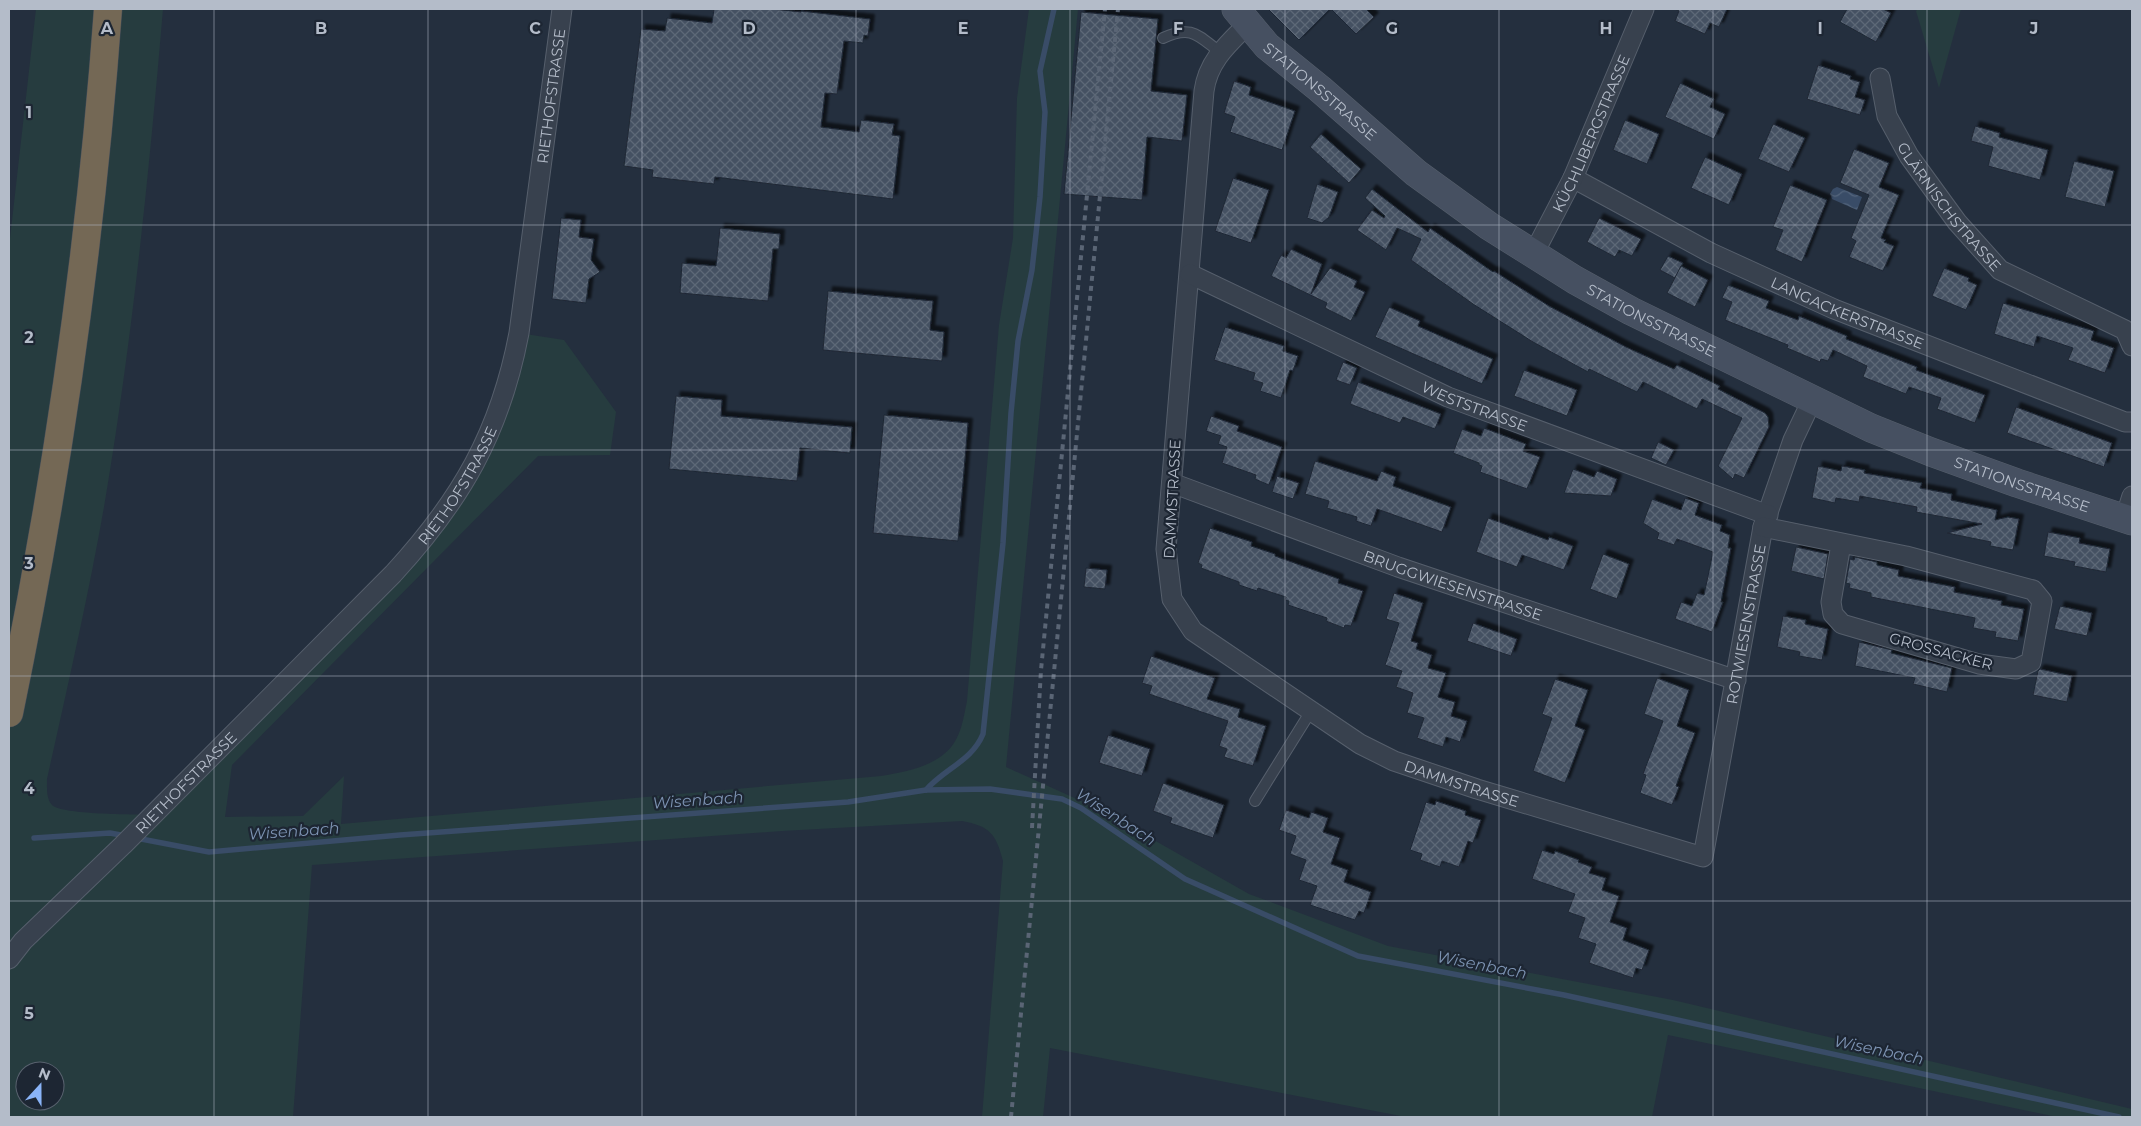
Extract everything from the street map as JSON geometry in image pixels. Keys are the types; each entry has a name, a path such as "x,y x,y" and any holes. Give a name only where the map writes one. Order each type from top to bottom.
{"highway":[{"path":"9,656 46,452 65,318 88,127 97,9"},
{"path":"9,713 36,572 68,382 91,198 108,9"}],"street":[{"name":"RIETHOFSTRASSE","path":"9,959 23,941 123,845 393,574 420,545 444,514 480,456 504,395 520,333 562,9"},
{"name":"KÜCHLIBERGSTRASSE","path":"1533,255 1573,178 1644,9"},
{"name":"DAMMSTRASSE","path":"1242,16 1212,64 1204,91 1166,549 1172,599 1193,631 1360,744 1398,762 1478,789 1703,857"},
{"name":"STATIONSSTRASSE","path":"1242,16 1267,46 1320,88 1416,173 1488,226 1533,255 1631,311 1813,398 1871,428 2017,483 2130,512"},
{"name":"GLÄRNISCHSTRASSE","path":"1880,78 1887,116 1909,156 1957,222 2000,270 2130,334"},
{"name":"LANGACKERSTRASSE","path":"1573,178 1711,253 1834,309 2125,422 2132,422"},
{"name":"WESTSTRASSE","path":"1190,274 1448,397 1766,521"},
{"name":"ROTWIESENSTRASSE","path":"1703,857 1766,521 1793,440 1813,398"},
{"name":"BRUGGWIESENSTRASSE","path":"1172,483 1398,567 1736,680"},
{"name":"GROSSACKER","path":"1766,521 1841,544 1906,556 2032,590 2042,601 2031,662 2016,669 1979,664 1842,624 1832,614 1831,602 1841,544"}],"lane":[{"path":"1163,38 1182,31 1189,32 1220,52"},
{"path":"1255,802 1311,711"}],"green space":[{"path":"36,9 163,9 146,196 123,383 98,541 47,779 48,796 52,805 69,811 153,815 393,574 462,486 519,333 564,340 616,412 610,455 538,456 232,765 225,817 303,816 344,776 341,824 881,776 921,767 948,751 961,728 967,701 999,325 1013,238 1017,98 1029,9 1078,9 1006,767 1101,810 1249,894 1388,946 1673,1000 2132,1109 2132,1117 2057,1117 1668,1035 1652,1117 1406,1117 1050,1048 1043,1117 982,1117 1003,861 994,837 990,832 979,825 962,821 782,831 312,865 293,1117 9,1117 9,247"},
{"path":"1918,9 1961,9 1939,88 1916,11"}],"water":[{"path":"1837,187 1862,197 1857,210 1832,199 1830,194"}],"building":[{"path":"714,9 772,9 870,19 868,36 864,35 863,43 844,41 837,94 825,93 821,127 859,132 861,120 894,124 892,135 900,136 893,199 715,177 714,184 652,177 653,170 624,166 641,29 665,31 667,18 712,23"},
{"path":"1268,9 1330,9 1299,40"},
{"path":"1331,9 1366,9 1374,17 1356,34"},
{"path":"1675,9 1727,9 1719,27 1710,23 1705,34 1675,21 1679,11"},
{"path":"1847,9 1883,9 1891,13 1876,42 1840,22"},
{"path":"1081,12 1158,19 1151,91 1187,95 1182,141 1147,137 1142,200 1064,194"},
{"path":"1818,65 1851,76 1850,79 1860,82 1855,97 1865,100 1860,115 1807,99"},
{"path":"1234,81 1251,87 1249,95 1295,111 1282,150 1230,132 1235,117 1224,113"},
{"path":"1680,83 1714,99 1710,107 1725,114 1714,139 1665,117"},
{"path":"1625,120 1659,134 1647,164 1613,150"},
{"path":"1773,124 1805,138 1789,172 1758,159"},
{"path":"1975,126 2000,133 1999,137 2048,150 2040,180 1988,166 1993,147 1971,141"},
{"path":"1321,134 1361,169 1349,183 1310,147"},
{"path":"1854,149 1889,163 1879,187 1899,195 1881,238 1886,240 1884,242 1894,246 1883,271 1849,257 1856,241 1851,238 1869,195 1840,183"},
{"path":"1705,157 1742,174 1729,205 1691,188"},
{"path":"2074,161 2114,171 2105,207 2065,197"},
{"path":"1233,178 1269,190 1251,243 1215,231"},
{"path":"1317,184 1338,192 1329,217 1322,223 1307,218"},
{"path":"1790,185 1827,200 1802,262 1775,250 1783,230 1773,227"},
{"path":"1372,189 1428,232 1430,228 1493,272 1549,306 1626,347 1674,369 1677,365 1720,386 1718,389 1765,413 1768,417 1769,427 1744,478 1735,474 1733,479 1718,466 1742,418 1702,399 1697,409 1643,382 1637,392 1589,369 1588,372 1533,342 1473,304 1411,260 1421,239 1397,228 1386,250 1357,230 1372,210 1384,218 1385,216 1365,198"},
{"path":"561,218 581,220 579,237 594,239 591,260 600,272 589,279 586,303 552,299"},
{"path":"1599,218 1641,239 1632,256 1619,250 1615,257 1587,242"},
{"path":"720,228 780,234 779,249 773,249 768,301 680,293 682,263 716,266"},
{"path":"1291,249 1322,264 1311,294 1330,268 1357,281 1354,287 1365,292 1351,321 1325,308 1327,303 1271,276 1281,255 1286,258"},
{"path":"1668,256 1683,263 1675,278 1660,270"},
{"path":"1681,266 1708,280 1695,307 1667,293"},
{"path":"1944,268 1969,278 1968,281 1977,285 1966,310 1932,296"},
{"path":"1728,285 1769,301 1766,308 1798,320 1799,316 1847,336 1846,339 1917,367 1916,370 1985,395 1975,423 1937,409 1941,398 1909,387 1906,394 1863,377 1867,366 1833,350 1828,361 1821,359 1820,362 1787,348 1788,345 1725,320 1732,302 1722,298"},
{"path":"828,291 933,301 930,330 944,332 942,361 823,350"},
{"path":"2003,303 2094,331 2091,340 2114,348 2105,373 2068,360 2073,348 2037,336 2034,347 1994,334"},
{"path":"1389,307 1420,321 1418,326 1493,359 1482,384 1375,337"},
{"path":"1225,327 1284,346 1283,351 1298,356 1293,371 1290,370 1281,398 1260,391 1263,383 1253,380 1255,373 1214,360"},
{"path":"1343,362 1357,368 1350,385 1336,380"},
{"path":"1524,370 1577,390 1567,416 1514,396"},
{"path":"1358,382 1441,414 1435,429 1403,417 1400,423 1350,404"},
{"path":"676,396 722,400 721,416 852,427 850,453 800,448 797,481 669,469"},
{"path":"2016,407 2112,443 2104,467 2007,433"},
{"path":"884,415 968,423 958,541 873,533"},
{"path":"1211,416 1239,426 1237,431 1282,447 1269,485 1255,479 1256,475 1222,463 1227,447 1218,444 1221,436 1206,431"},
{"path":"1484,428 1526,444 1523,451 1540,457 1527,489 1480,472 1482,466 1479,463 1453,453 1462,429 1481,436"},
{"path":"1658,442 1674,450 1666,465 1651,458"},
{"path":"1315,461 1377,481 1381,471 1396,477 1393,486 1451,507 1442,532 1377,509 1371,526 1356,521 1357,517 1327,508 1329,501 1305,494"},
{"path":"1818,466 1841,471 1842,466 1865,470 1864,473 1922,483 1920,488 1952,494 1951,500 1997,510 1995,520 2008,517 2019,519 2013,550 1990,546 1991,542 1947,533 1982,524 1916,512 1917,507 1860,496 1859,502 1836,498 1835,503 1812,498"},
{"path":"1573,469 1594,477 1597,471 1617,479 1611,496 1564,493"},
{"path":"1277,476 1299,483 1293,499 1272,492"},
{"path":"1685,498 1699,503 1695,515 1722,525 1720,531 1730,535 1728,548 1731,548 1721,602 1723,602 1712,632 1675,619 1681,602 1692,606 1697,593 1704,595 1713,552 1677,539 1674,545 1657,539 1659,533 1643,523 1652,499 1681,510"},
{"path":"1488,518 1548,540 1549,537 1573,546 1564,570 1522,555 1517,567 1476,552"},
{"path":"1210,528 1252,542 1251,546 1339,579 1338,583 1363,591 1351,626 1345,625 1344,628 1326,621 1327,618 1288,605 1289,601 1285,600 1286,597 1258,588 1257,591 1239,585 1239,582 1201,568 1202,565 1198,563"},
{"path":"2048,532 2080,538 2079,543 2110,549 2106,572 2074,566 2075,562 2044,556"},
{"path":"1796,547 1828,554 1824,579 1791,571"},
{"path":"1603,554 1629,564 1617,599 1590,589"},
{"path":"1855,557 1899,570 1898,576 1955,587 1954,592 2002,601 2001,605 2024,609 2018,641 1995,637 1996,632 1973,628 1975,618 1871,597 1871,593 1849,588 1850,584 1846,583 1850,559 1854,560"},
{"path":"1086,568 1107,570 1105,589 1084,587"},
{"path":"1394,593 1423,603 1411,641 1418,643 1416,649 1432,655 1428,668 1446,673 1438,697 1455,702 1451,716 1467,721 1460,742 1446,737 1443,747 1417,738 1424,718 1407,713 1413,693 1396,687 1402,671 1385,665 1399,623 1386,619"},
{"path":"2060,606 2092,613 2087,636 2054,629"},
{"path":"1783,616 1806,620 1805,624 1828,629 1822,660 1799,656 1800,652 1777,647"},
{"path":"1473,623 1517,639 1511,656 1467,641"},
{"path":"1859,642 1892,650 1891,653 1952,668 1947,692 1913,684 1915,678 1855,666"},
{"path":"1151,656 1215,678 1207,699 1240,709 1238,717 1266,726 1253,766 1224,757 1227,749 1219,746 1228,721 1149,694 1152,686 1142,683"},
{"path":"2040,669 2072,676 2067,702 2033,695"},
{"path":"1657,678 1689,690 1677,726 1695,733 1676,786 1679,787 1672,805 1640,793 1646,775 1643,774 1663,721 1644,714"},
{"path":"1555,679 1588,690 1575,726 1585,730 1565,783 1533,771 1552,718 1542,714"},
{"path":"1108,735 1150,749 1142,776 1099,763"},
{"path":"1163,783 1224,805 1213,838 1170,823 1172,818 1153,811"},
{"path":"1436,801 1466,811 1465,815 1481,820 1473,843 1468,841 1459,867 1442,861 1440,867 1420,860 1422,854 1410,850 1426,802 1435,805"},
{"path":"1286,810 1309,818 1311,812 1328,818 1323,832 1340,838 1331,864 1348,870 1344,882 1371,892 1364,913 1359,911 1355,920 1310,905 1317,886 1299,880 1306,860 1290,854 1296,836 1279,830"},
{"path":"1542,850 1554,854 1555,851 1592,867 1589,873 1606,878 1602,890 1619,896 1610,922 1627,928 1623,940 1649,950 1642,970 1636,968 1633,978 1589,963 1596,944 1578,938 1585,918 1568,912 1575,894 1532,879"}],"waterway":[{"path":"926,790 965,758 983,734 1003,543 1011,413 1018,341 1032,270 1040,197 1045,112 1040,71 1054,9"},
{"name":"Wisenbach","path":"136,838 209,852 400,835 848,802 926,790 990,789 1062,799 1081,808 1185,879 1358,956 1564,995 2119,1117"},
{"name":"Wisenbach","path":"34,838 110,833 126,836"}],"railway":[{"path":"1032,828 1041,670 1105,9"},
{"path":"1011,1117 1118,9"}]}
